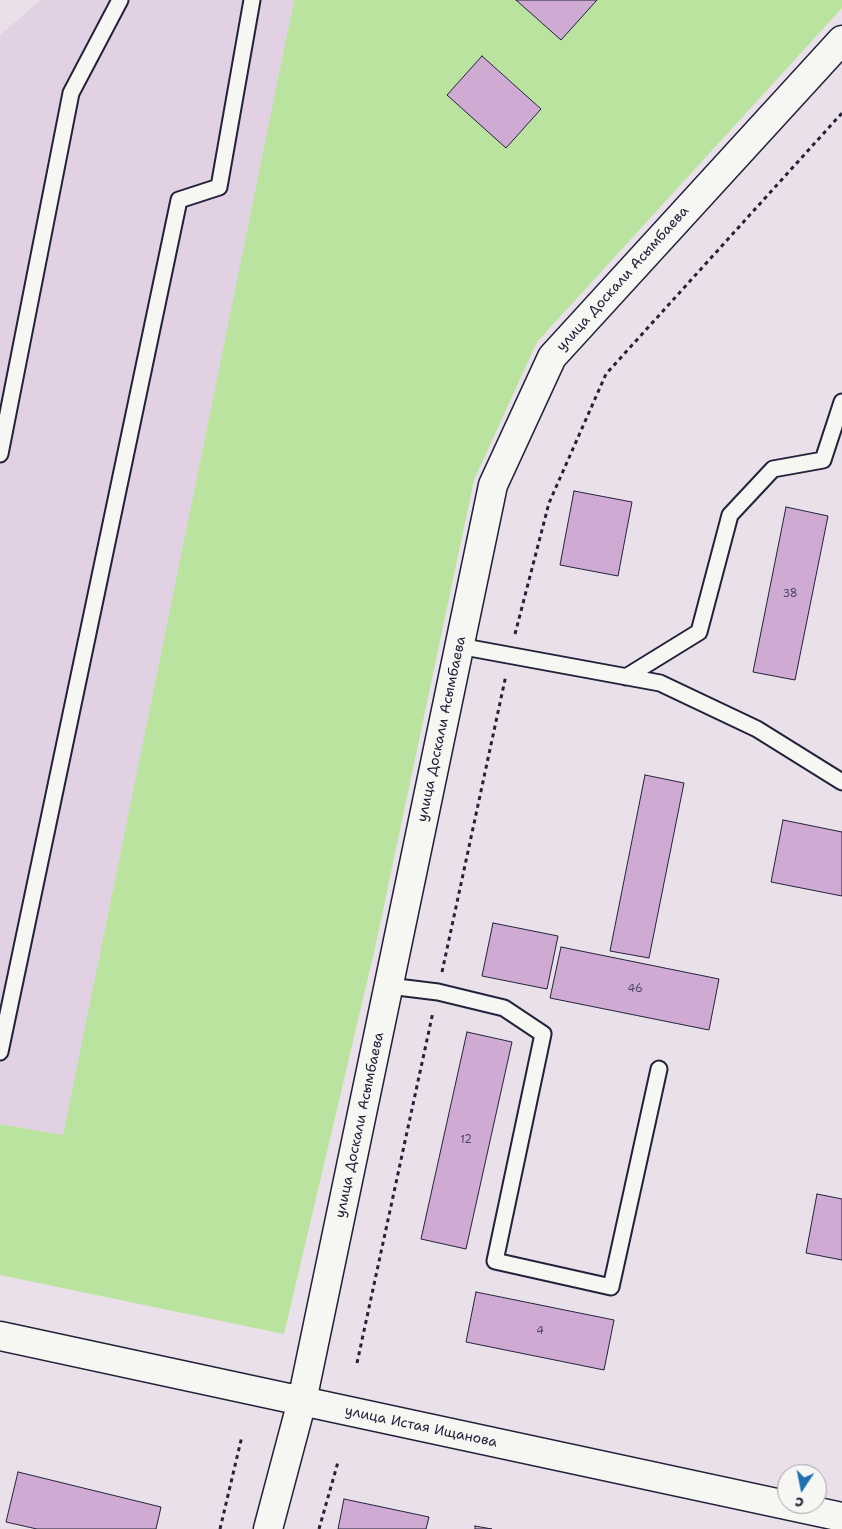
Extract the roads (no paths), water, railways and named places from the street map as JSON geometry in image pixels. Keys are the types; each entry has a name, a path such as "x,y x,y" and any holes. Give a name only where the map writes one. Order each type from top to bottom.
{"main road":[{"name":"улица Доскали Асымбаева","path":"268,1529 302,1402 493,485 552,357 842,40"},
{"name":"улица Истая Ищанова","path":"0,1336 842,1516"}],"lane":[{"path":"0,454 71,93 120,0"},
{"path":"0,1052 180,200 218,187 252,0"},
{"path":"626,677 699,632 730,515 773,469 823,460 842,402"},
{"path":"459,646 660,683 757,729 842,782"},
{"path":"389,986 438,992 504,1008 543,1034 495,1261 611,1287 659,1069"}]}
